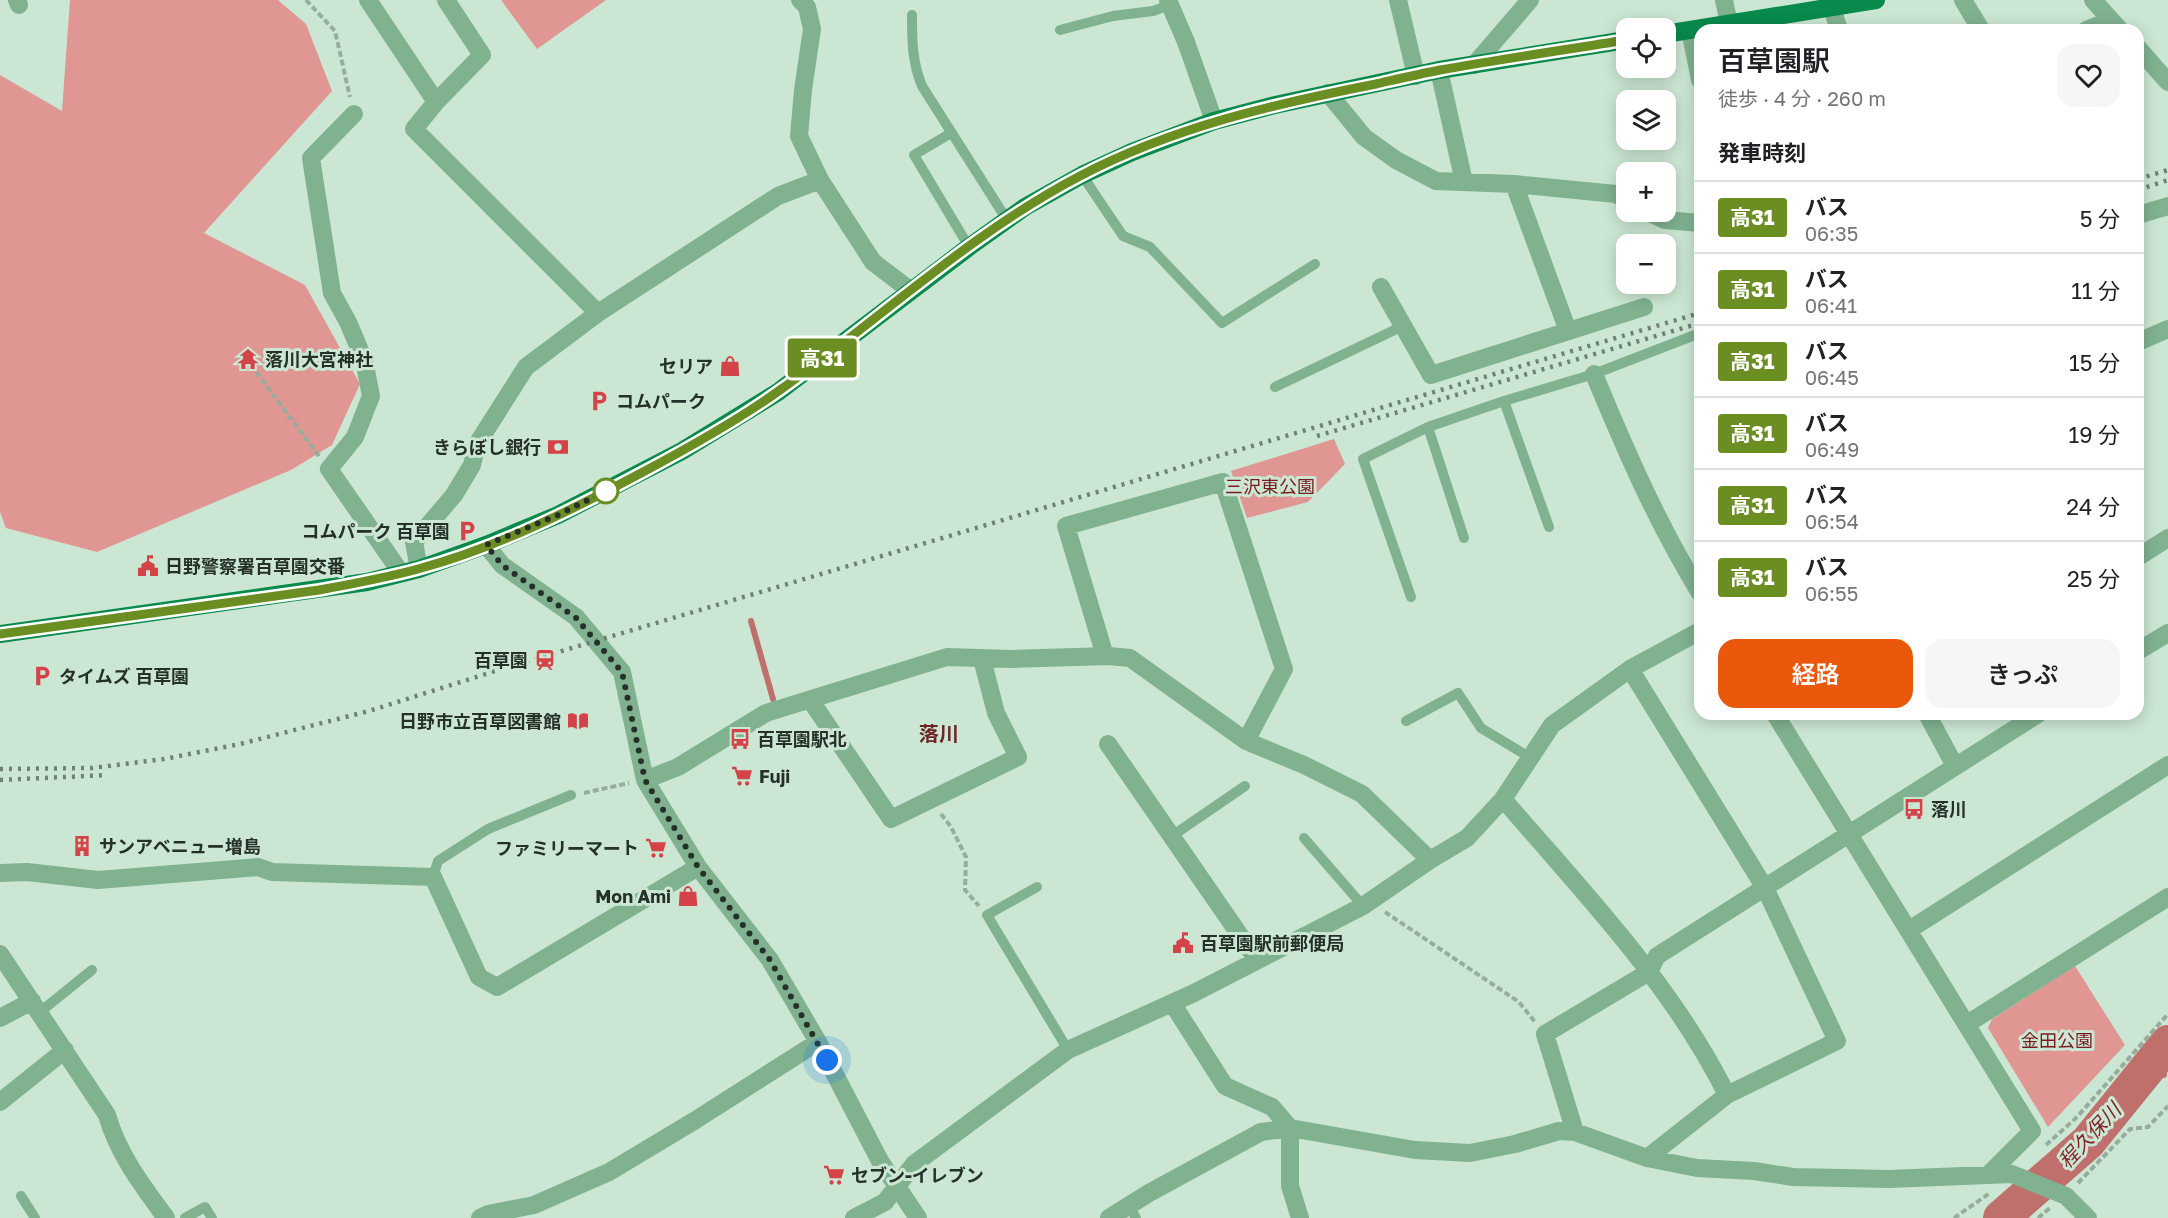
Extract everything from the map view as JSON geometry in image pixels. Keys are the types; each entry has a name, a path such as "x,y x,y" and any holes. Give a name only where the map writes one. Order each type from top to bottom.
{"main road":[{"path":"1729,24 1876,0"},
{"path":"1676,32 1694,29"},
{"path":"0,634 367,582 410,571 486,545 558,515 682,451 778,392 1025,207 1082,175 1132,152 1214,121 1328,93 1439,70 1616,42"}],"street":[{"path":"368,0 436,102"},
{"path":"446,0 482,55 436,102 414,129 598,313"},
{"path":"1398,0 1416,76"},
{"path":"1724,0 1729,24"},
{"path":"1963,0 1977,24"},
{"path":"2093,0 2115,24"},
{"path":"809,2 812,29 802,90 799,136 820,180 873,262 911,291"},
{"path":"1169,3 1186,42 1214,121"},
{"path":"1474,65 1521,4"},
{"path":"1832,8 1837,24"},
{"path":"1690,30 1694,50"},
{"path":"2144,58 2168,82"},
{"path":"1439,70 1464,182"},
{"path":"1328,93 1364,137 1396,160 1436,181 1514,184 1616,194"},
{"path":"354,114 311,158 332,293 348,322 364,360 371,396 355,437 329,469 410,571"},
{"path":"410,571 414,542 454,495 472,465 477,444 526,367 598,313 778,196 820,180"},
{"path":"1514,184 1568,331"},
{"path":"2144,213 2168,206"},
{"path":"1676,221 1694,222"},
{"path":"1381,287 1431,375 1644,307"},
{"path":"2144,339 2168,329"},
{"path":"1594,374 1628,457 1694,583"},
{"path":"1105,656 1066,526 1223,482 1284,669 1246,741"},
{"path":"2144,553 2168,538"},
{"path":"486,545 502,565 576,618 622,672 637,781 698,867 770,960 818,1042 880,1161 918,1218"},
{"path":"2144,647 2168,633"},
{"path":"854,1218 885,1202 914,1164 1068,1050 1172,1002 1366,904 1430,860 1467,838 1503,799 1552,725 1630,669 1694,634"},
{"path":"637,781 678,767 766,713 811,701 946,657 982,659 1105,656 1130,658 1246,741 1304,765 1362,794 1430,860"},
{"path":"811,701 891,819 1018,757 996,713 982,659"},
{"path":"1630,669 1765,888 1837,1041 1727,1095 1647,1158"},
{"path":"1779,720 2032,1131 1989,1174"},
{"path":"1930,720 1955,766"},
{"path":"1575,1132 1545,1034 1649,972 1657,956 2028,720"},
{"path":"1108,744 1257,960"},
{"path":"1909,930 2168,765"},
{"path":"1503,799 1649,972 1708,1055 1727,1095"},
{"path":"0,873 27,872 98,880 258,867 272,872 433,877 479,977 497,987 698,867"},
{"path":"1967,1024 2168,897"},
{"path":"0,954 107,1115 113,1135 132,1170 166,1218"},
{"path":"1172,1002 1225,1086 1272,1107 1290,1128 1290,1186 1300,1218"},
{"path":"0,1018 36,1007"},
{"path":"480,1218 488,1214 534,1204 609,1172 818,1042"},
{"path":"0,1102 65,1050"},
{"path":"1109,1218 1132,1212 1261,1132 1290,1128 1415,1150 1470,1152 1515,1144 1559,1131 1575,1132 1647,1158 1696,1168 1754,1171 1804,1178 1889,1179 2012,1174 2063,1194 2088,1218"}],"lane":[{"path":"1060,30 1113,16 1153,11 1169,3"},
{"path":"912,15 913,54 916,72 922,86 1007,220"},
{"path":"951,133 914,155 969,247"},
{"path":"1082,175 1123,236 1150,246 1222,323 1315,264"},
{"path":"1275,387 1403,326"},
{"path":"1411,597 1363,459 1428,428 1504,401 1594,374 1694,335"},
{"path":"1504,401 1549,527"},
{"path":"1428,428 1464,538"},
{"path":"1406,721 1458,693 1481,728 1531,758"},
{"path":"1172,836 1245,786"},
{"path":"433,877 438,861 488,829 571,795"},
{"path":"1304,838 1366,904"},
{"path":"1037,887 987,915 1068,1050"},
{"path":"36,1007 92,970"},
{"path":"21,1196 35,1218"},
{"path":"185,1218 205,1207 213,1218"}],"path":[{"path":"306,0 335,31 354,114"},
{"path":"256,372 329,469"},
{"path":"627,776 637,781"},
{"path":"930,799 951,827 966,857 965,890 987,915"},
{"path":"1366,904 1520,1002 1545,1034"},
{"path":"2045,1146 2077,1117 2168,1014"},
{"path":"2038,1218 2130,1129 2148,1127 2168,1106"},
{"path":"1954,1218 1992,1192 2012,1174"}],"green space":[{"path":"70,0 278,0 306,24 332,91 204,233 305,285 360,384 332,445 291,470 97,552 6,528 0,512 0,75 62,111"},
{"path":"501,0 606,0 537,49"},
{"name":"三沢東公園","path":"1334,439 1345,464 1308,502 1247,518 1231,471"},
{"name":"金田公園","path":"2075,966 2125,1045 2048,1127 1988,1028 1992,1019"}],"waterway":[{"path":"751,621 773,699"},
{"name":"程久保川","path":"2001,1218 2088,1142 2168,1043"},
{"path":"2147,1069 2164,1075"}],"railway":[{"path":"2144,177 2168,170"},
{"path":"2144,188 2168,180"},
{"path":"0,769 92,768 164,759 240,744 369,711 508,667 1694,315"},
{"path":"1317,436 1694,325"},
{"path":"0,780 107,775"}],"bus line":[{"name":"高31","path":"0,634 367,582 419,569 460,555 558,515 682,451 778,392 1025,207 1082,175 1132,152 1214,121 1275,105 1439,70 1616,42"}],"place":[{"name":"落川大宮神社","path":"248,359"},
{"name":"セリア","path":"730,366"},
{"name":"コムパーク","path":"599,401"},
{"name":"きらぼし銀行","path":"558,447"},
{"name":"コムパーク 百草園","path":"467,531"},
{"name":"日野警察署百草園交番","path":"148,566"},
{"name":"百草園","path":"545,660"},
{"name":"タイムズ 百草園","path":"42,676"},
{"name":"日野市立百草図書館","path":"578,721"},
{"name":"百草園駅北","path":"740,739"},
{"name":"Fuji","path":"742,776"},
{"name":"落川","path":"1914,809"},
{"name":"サンアベニュー増島","path":"82,846"},
{"name":"ファミリーマート","path":"656,848"},
{"name":"Mon Ami","path":"688,896"},
{"name":"百草園駅前郵便局","path":"1183,943"},
{"name":"セブン-イレブン","path":"834,1175"}],"district":[{"name":"落川","path":"939,733"}],"route":[{"path":"606,491 558,515 486,545 502,565 576,618 622,672 645,780 698,867 770,960 827,1060"}]}
